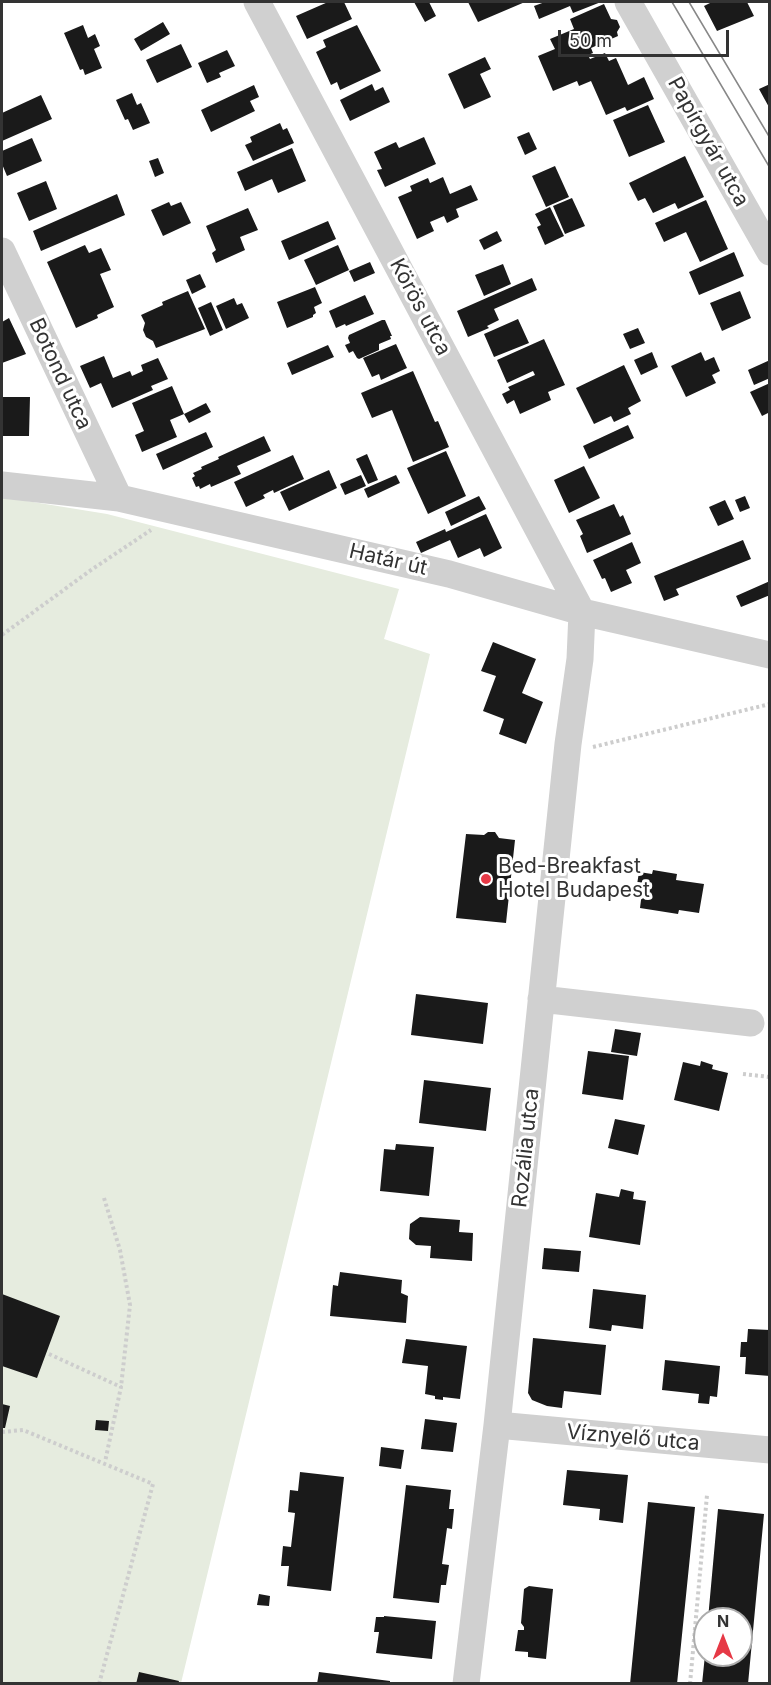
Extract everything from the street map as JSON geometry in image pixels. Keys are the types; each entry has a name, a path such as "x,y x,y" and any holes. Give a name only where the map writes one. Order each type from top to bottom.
{"street":[{"name":"Körös utca","path":"257,2 582,612"},
{"name":"Papírgyár utca","path":"628,2 770,252"},
{"name":"Botond utca","path":"2,251 119,498"},
{"name":"Határ út","path":"2,485 119,498 449,574 582,612 770,656"},
{"name":"Rozália utca","path":"466,1683 497,1425 568,744 580,658 582,612"},
{"path":"541,999 751,1023"},
{"name":"Víznyelő utca","path":"497,1425 770,1450"}],"path":[{"path":"2,635 91,570 165,520 166,509"},
{"path":"568,744 595,747 770,704"},
{"path":"743,1074 770,1077"},
{"path":"104,1198 120,1250 130,1305 121,1387 105,1462"},
{"path":"49,1354 121,1387"},
{"path":"2,1432 24,1430 153,1484 99,1683"},
{"path":"690,1683 707,1496"}],"shaded area":[{"path":"2,497 107,514 399,589 384,639 430,654 181,1683 2,1683"}],"building":[{"path":"328,2 344,2 352,19 307,39 296,16"},
{"path":"414,2 429,2 436,16 425,22"},
{"path":"468,2 525,2 478,22"},
{"path":"545,2 601,2 573,13 570,6 539,19 534,6"},
{"path":"712,2 747,2 754,16 717,31 704,6"},
{"path":"604,4 611,19 617,20 620,27 617,32 618,36 591,48 593,53 588,55 590,59 605,53 609,61 616,58 628,85 644,77 654,99 627,111 625,107 606,115 591,81 579,86 577,81 553,91 538,56 555,49 550,39 574,29 570,19"},
{"path":"163,22 170,34 141,51 134,39"},
{"path":"83,25 88,38 95,34 100,46 94,49 102,68 85,75 83,69 80,70 64,33"},
{"path":"357,25 381,71 340,90 337,82 331,85 316,52 326,47 323,40"},
{"path":"181,44 192,67 157,83 146,60"},
{"path":"227,50 235,66 219,73 221,77 207,83 198,63"},
{"path":"485,57 491,69 480,74 491,97 464,109 448,74"},
{"path":"372,84 375,91 383,87 390,102 350,121 340,100"},
{"path":"770,84 770,109 759,89"},
{"path":"254,85 259,97 250,101 255,111 211,132 201,110"},
{"path":"132,93 137,105 141,103 150,123 133,130 128,119 125,120 116,100"},
{"path":"41,95 52,119 2,141 2,113"},
{"path":"648,105 665,142 629,157 613,120"},
{"path":"280,123 283,130 287,128 294,143 253,161 245,145 252,142 250,137"},
{"path":"529,132 537,149 525,155 517,137"},
{"path":"424,137 436,164 385,187 377,170 382,169 374,152 396,142 399,148"},
{"path":"32,138 42,161 7,176 2,164 2,151"},
{"path":"292,148 306,181 278,193 272,179 245,191 237,172"},
{"path":"685,156 704,197 678,209 675,203 653,213 645,198 638,201 629,183"},
{"path":"158,158 164,173 155,177 149,161"},
{"path":"555,166 569,197 546,207 532,176"},
{"path":"443,177 450,194 471,185 478,200 456,209 459,217 447,223 444,216 430,222 434,231 417,239 398,197 412,191 410,186 428,178 430,183"},
{"path":"46,181 57,209 29,221 17,193"},
{"path":"117,194 125,215 41,251 33,231"},
{"path":"572,198 585,226 565,234 553,206"},
{"path":"706,200 728,249 700,262 686,232 664,242 655,223"},
{"path":"169,202 171,206 181,202 191,223 163,236 151,210"},
{"path":"550,207 564,236 545,245 537,227 541,225 535,214"},
{"path":"248,208 258,230 240,237 245,250 216,263 212,253 216,250 206,226"},
{"path":"328,221 336,239 289,260 281,241"},
{"path":"497,231 502,241 484,250 479,240"},
{"path":"85,245 89,253 101,248 111,270 100,274 114,307 97,315 98,318 76,328 47,262"},
{"path":"338,245 349,270 316,285 304,260"},
{"path":"734,252 744,276 699,295 689,272"},
{"path":"370,262 375,273 354,282 349,271"},
{"path":"503,264 511,284 484,296 475,275"},
{"path":"200,274 206,287 192,294 186,280"},
{"path":"532,278 537,290 494,309 499,320 487,326 489,328 468,337 457,311"},
{"path":"315,287 322,303 314,307 316,313 313,317 287,328 277,302"},
{"path":"188,291 205,329 156,348 153,341 146,337 143,330 145,323 141,315 163,305 162,302"},
{"path":"740,291 751,318 722,331 710,303"},
{"path":"365,295 374,314 336,328 329,311"},
{"path":"234,298 237,305 242,303 249,318 226,329 216,306"},
{"path":"211,302 223,330 210,336 198,308"},
{"path":"9,318 26,354 2,363 2,322"},
{"path":"518,319 529,343 494,357 484,334"},
{"path":"385,320 392,336 390,336 391,339 379,344 379,350 359,359 353,351 349,353 345,345 350,343 349,335"},
{"path":"638,328 645,343 630,349 623,334"},
{"path":"544,339 565,385 548,392 551,400 520,414 514,400 507,404 502,394 510,390 508,387 535,375 533,371 507,383 497,360"},
{"path":"396,344 407,368 381,380 379,374 372,377 363,358"},
{"path":"328,345 334,357 292,375 287,363"},
{"path":"652,352 658,367 641,375 634,360"},
{"path":"701,352 705,361 714,357 720,371 712,375 716,383 686,397 671,366"},
{"path":"104,356 113,378 130,371 132,376 143,371 141,365 158,358 168,379 151,386 153,390 112,408 101,383 90,388 80,366"},
{"path":"770,360 770,378 754,385 748,370"},
{"path":"624,365 641,401 628,408 631,414 614,422 611,416 594,424 576,388"},
{"path":"413,371 435,422 438,421 449,447 413,462 392,410 372,418 361,393"},
{"path":"770,383 770,412 762,416 750,392"},
{"path":"172,386 184,414 170,420 177,437 142,452 135,435 144,431 132,403"},
{"path":"2,397 30,397 29,436 2,436"},
{"path":"206,403 211,412 189,423 184,414"},
{"path":"628,425 634,438 589,459 583,446"},
{"path":"206,432 213,447 163,470 156,454"},
{"path":"264,436 271,451 237,466 241,474 211,487 210,484 200,489 199,486 196,487 192,478 195,476 193,473 202,469 201,467"},
{"path":"446,451 466,496 428,514 407,468"},
{"path":"367,454 378,480 368,484 356,459"},
{"path":"293,455 304,479 274,493 273,490 263,495 265,498 246,507 234,482"},
{"path":"584,466 600,498 569,513 554,480"},
{"path":"329,470 337,488 289,511 280,492"},
{"path":"361,475 366,486 345,495 340,484"},
{"path":"396,475 400,483 368,498 364,489"},
{"path":"479,496 486,509 451,526 445,512"},
{"path":"745,496 750,508 740,512 735,500"},
{"path":"725,500 734,519 718,526 709,507"},
{"path":"614,504 620,517 623,515 631,534 587,553 580,536 583,534 576,520"},
{"path":"486,514 502,548 484,557 480,548 458,558 450,540 421,553 416,542 445,529 446,532"},
{"path":"743,540 751,559 676,589 679,595 664,601 654,576"},
{"path":"632,542 641,563 626,570 632,583 611,592 593,560"},
{"path":"770,581 770,595 741,607 736,596"},
{"path":"493,642 536,659 522,693 543,702 526,744 499,734 504,719 483,711 496,676 481,671"},
{"name":"Bed-Breakfast Hotel Budapest","path":"488,832 495,832 499,838 515,840 506,923 456,918 466,834 484,835"},
{"path":"653,870 677,874 676,880 704,884 699,913 679,910 678,914 640,908 642,892 636,891 639,872 652,874"},
{"path":"416,994 488,1003 483,1044 411,1035"},
{"path":"615,1029 641,1033 637,1056 611,1052"},
{"path":"588,1051 629,1056 623,1100 582,1094"},
{"path":"701,1061 713,1065 712,1069 728,1073 719,1111 674,1100 683,1062 700,1066"},
{"path":"424,1080 491,1088 486,1131 419,1123"},
{"path":"615,1119 645,1125 638,1155 608,1148"},
{"path":"396,1144 434,1147 429,1196 380,1191 384,1149 395,1150"},
{"path":"621,1189 634,1192 633,1199 646,1201 640,1245 589,1237 596,1193 619,1197"},
{"path":"420,1217 460,1220 459,1232 473,1233 472,1261 430,1258 431,1246 416,1245 409,1239 410,1224"},
{"path":"544,1248 581,1251 579,1272 542,1269"},
{"path":"340,1272 402,1280 401,1293 408,1296 406,1323 330,1316 333,1285 338,1286"},
{"path":"593,1289 646,1295 643,1329 612,1325 611,1331 589,1328"},
{"path":"2,1294 60,1316 37,1378 2,1366"},
{"path":"748,1329 770,1330 770,1376 745,1374 746,1357 740,1357 741,1342 747,1342"},
{"path":"533,1338 606,1345 601,1395 564,1391 562,1408 547,1406 532,1400 528,1393"},
{"path":"406,1339 467,1346 460,1399 443,1397 443,1400 435,1399 435,1396 425,1394 428,1366 402,1363"},
{"path":"665,1360 720,1366 717,1397 710,1396 709,1404 698,1403 699,1394 662,1390"},
{"path":"2,1404 10,1406 5,1428 2,1428"},
{"path":"425,1419 457,1423 453,1452 421,1449"},
{"path":"96,1420 109,1421 108,1431 95,1430"},
{"path":"381,1447 404,1450 401,1469 379,1466"},
{"path":"567,1470 628,1475 623,1523 599,1520 600,1509 563,1505"},
{"path":"300,1472 344,1477 331,1591 287,1586 289,1566 281,1566 283,1546 291,1547 295,1513 288,1512 290,1490 298,1491"},
{"path":"406,1485 451,1490 449,1509 454,1509 452,1529 447,1528 442,1564 449,1565 446,1585 441,1585 439,1603 393,1598"},
{"path":"648,1502 695,1507 677,1684 630,1684"},
{"path":"718,1509 764,1514 753,1631 753,1607 709,1607"},
{"path":"529,1586 553,1589 546,1659 528,1657 528,1652 515,1651 518,1630 524,1630 521,1623 524,1589"},
{"path":"259,1594 270,1596 269,1606 257,1605"},
{"path":"376,1617 436,1621 432,1659 376,1653 379,1632 374,1632"},
{"path":"704,1667 750,1667 748,1684 702,1684"},
{"path":"139,1672 179,1681 178,1684 136,1684"},
{"path":"319,1672 390,1681 390,1684 317,1684"}],"tram line":[{"path":"672,2 770,168"},
{"path":"689,2 770,138"}],"place":[{"name":"Bed-Breakfast Hotel Budapest","path":"486,879"}]}
